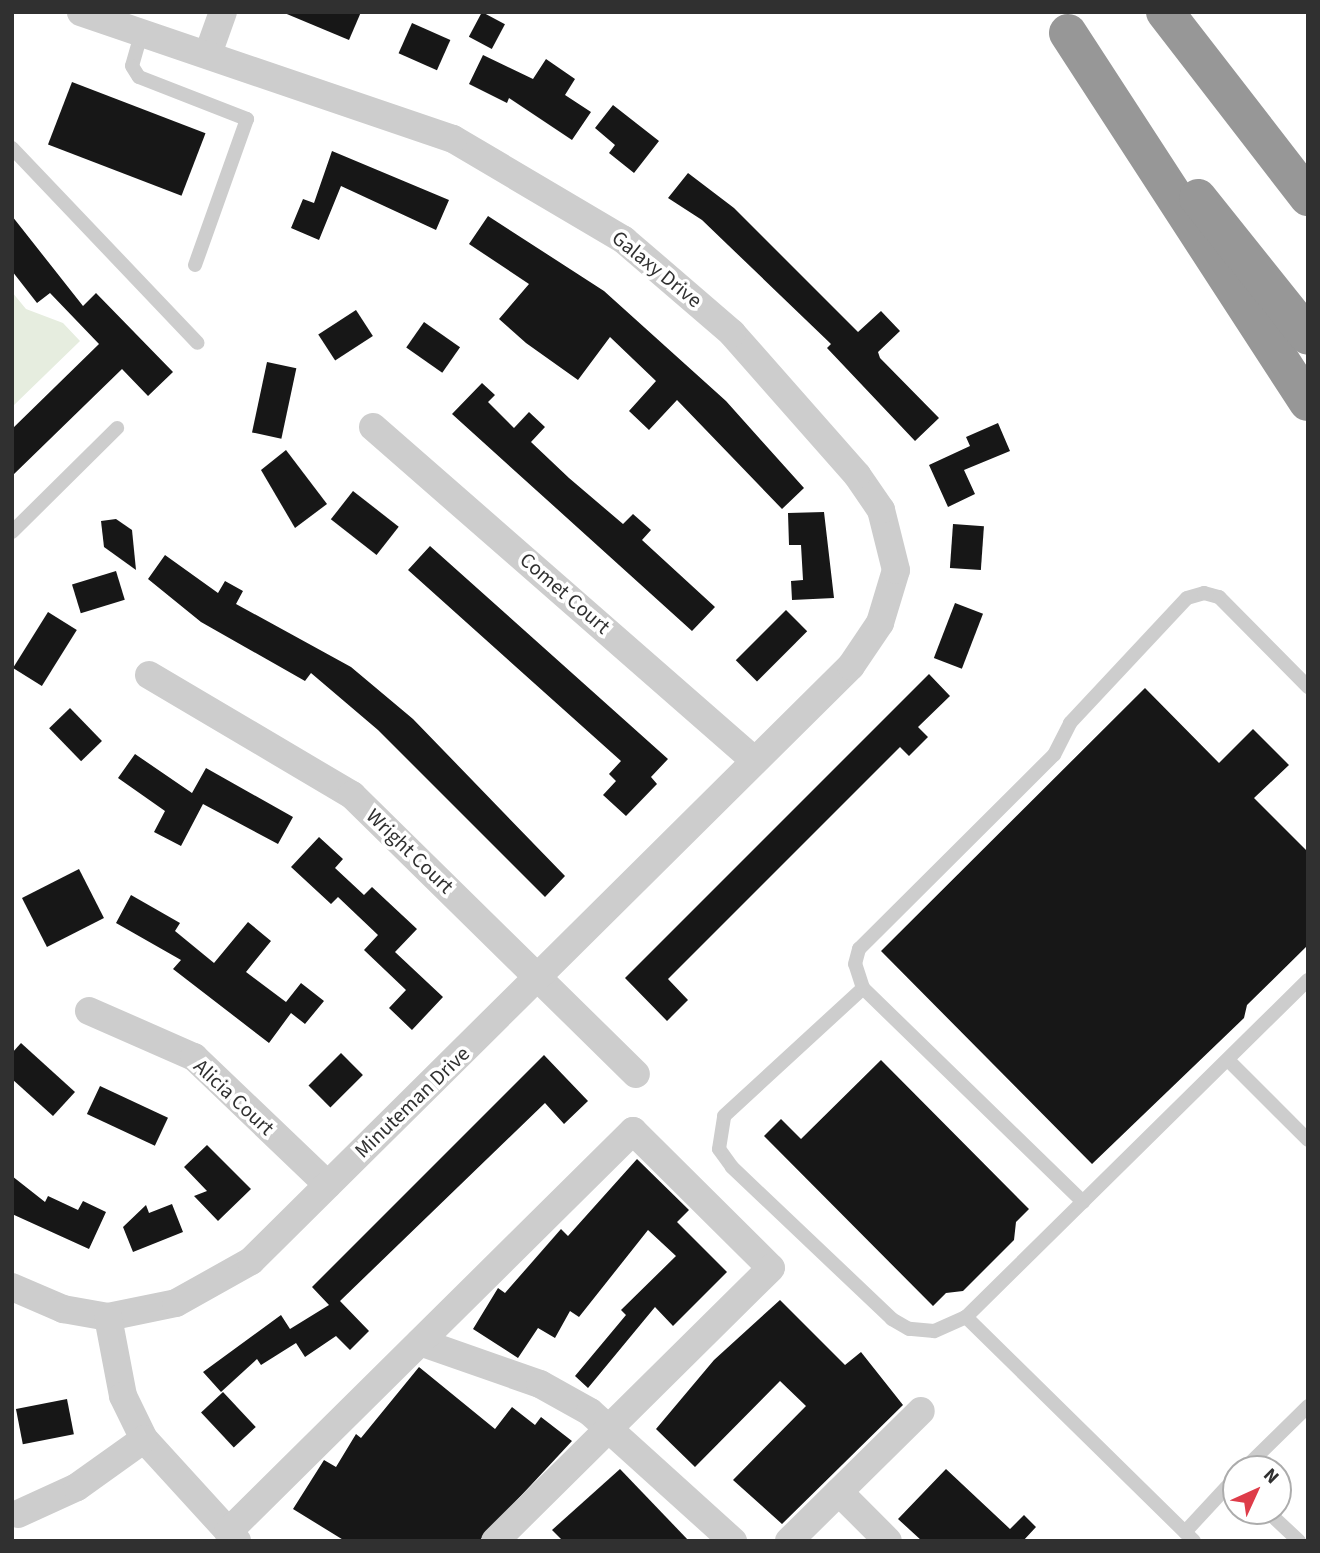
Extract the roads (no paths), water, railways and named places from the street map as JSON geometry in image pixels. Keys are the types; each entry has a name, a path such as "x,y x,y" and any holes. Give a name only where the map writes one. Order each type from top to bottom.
{"highway":[{"path":"1166,12 1308,197"},
{"path":"1182,12 1308,158"},
{"path":"1059,23 1308,336"},
{"path":"1059,23 1308,402"}],"street":[{"name":"Galaxy Drive","path":"81,12 209,51 453,139 614,234 732,333 857,474 880,510 893,547 891,598 851,666 755,761"},
{"path":"209,51 223,12"},
{"name":"Comet Court","path":"373,427 755,761"},
{"name":"Wright Court","path":"149,675 352,795 636,1074"},
{"name":"Minuteman Drive","path":"12,1287 64,1309 108,1317 210,1289 251,1261 755,761"},
{"name":"Alicia Court","path":"89,1011 194,1057 328,1185"},
{"path":"108,1317 123,1396 144,1440 233,1536 420,1342 633,1131 771,1268 495,1541"},
{"path":"420,1342 540,1384 611,1426 733,1541"},
{"path":"789,1541 921,1411"},
{"path":"18,1514 77,1487 144,1440"},
{"path":"839,1492 888,1541"}],"lane":[{"path":"142,31 132,66 139,77 247,119 195,265"},
{"path":"12,148 198,343"},
{"path":"12,532 117,428"},
{"path":"1083,1202 863,988 855,964 859,949 1054,755 1070,723 1187,598 1204,593 1219,597 1308,687"},
{"path":"863,988 724,1116 719,1149 892,1319 909,1329 934,1331 966,1317 1308,981"},
{"path":"1228,1060 1308,1140"},
{"path":"966,1317 1190,1536 1222,1496"},
{"path":"1259,1455 1308,1406"},
{"path":"1282,1525 1299,1541"}]}
